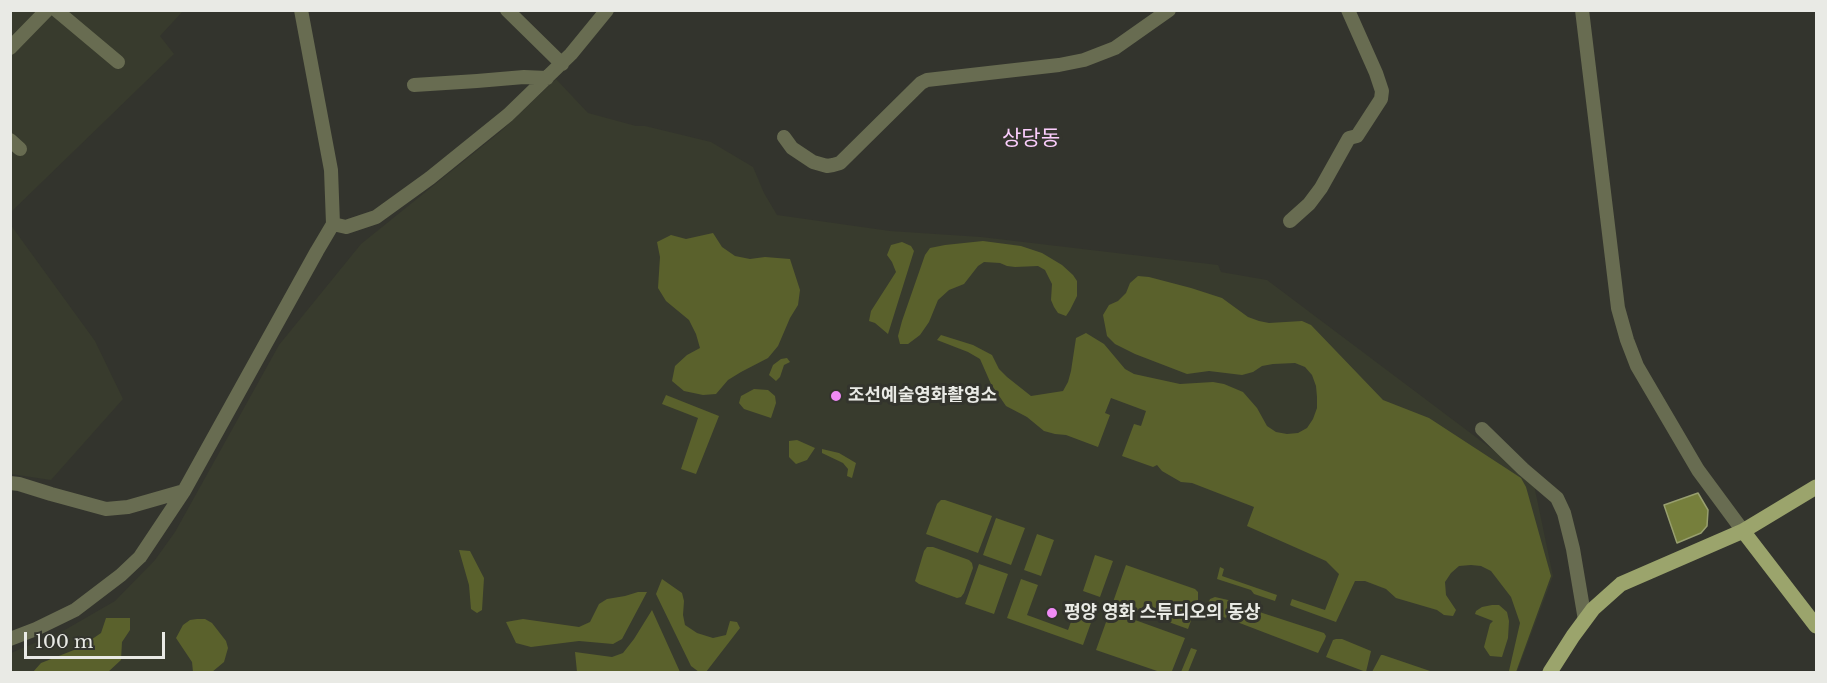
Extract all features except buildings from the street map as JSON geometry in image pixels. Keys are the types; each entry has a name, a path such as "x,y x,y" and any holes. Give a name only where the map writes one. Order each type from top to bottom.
{"main road":[{"path":"1550,672 1593,609 1621,584 1743,531 1816,486"},
{"path":"1743,531 1816,626"}],"street":[{"path":"10,48 47,10"},
{"path":"56,10 118,62"},
{"path":"10,639 75,610 121,575 140,557 183,491 333,224 331,170 301,10"},
{"path":"507,10 562,64"},
{"path":"333,224 346,227 376,217 430,178 508,114 562,64 607,10"},
{"path":"784,137 792,148 813,162 827,166 840,163 927,80 1059,65 1084,60 1115,48 1169,10"},
{"path":"1290,221 1309,204 1321,188 1349,138 1357,136 1381,99 1382,91 1376,74 1348,10"},
{"path":"1582,10 1618,308 1627,340 1636,366 1698,470 1743,531"},
{"path":"414,84 524,77 547,78"},
{"path":"1482,429 1557,498 1564,513 1573,549 1585,620"},
{"path":"10,483 106,508 128,507 183,491"}],"shaded area":[{"path":"11,11 183,11 160,36 174,54 11,212"},
{"name":"조선예술영화촬영소","path":"556,79 588,113 711,142 753,167 777,215 890,231 981,237 1218,265 1221,272 1267,280 1533,480 1553,576 1517,672 11,672 11,653 63,631 115,601 155,560 175,532 279,345 361,244 500,132"},
{"path":"10,224 95,341 123,399 51,480 11,474"},
{"path":"713,233 722,247 735,256 750,259 765,257 790,259 800,290 798,305 778,346 768,358 728,380 716,394 703,395 684,391 672,381 675,366 687,355 700,348 689,320 666,301 658,288 660,257 657,242 671,235 686,239"},
{"path":"983,241 1021,246 1042,253 1062,265 1077,281 1077,296 1066,316 1058,313 1054,307 1051,300 1052,284 1045,270 1038,266 1015,267 984,262 964,284 949,290 938,300 929,322 920,335 908,344 900,344 898,336 902,321 925,255 930,248"},
{"path":"902,242 911,246 914,251 888,334 869,321 871,311 896,272 887,255 891,245"},
{"path":"1138,276 1191,288 1222,298 1248,317 1259,321 1269,323 1302,321 1311,325 1383,400 1429,418 1521,478 1526,487 1551,576 1516,672 1509,671 1520,623 1511,597 1491,571 1481,566 1471,565 1459,566 1451,573 1445,582 1446,595 1456,610 1453,616 1396,598 1386,589 1365,581 1355,581 1336,622 1292,606 1290,605 1292,599 1325,610 1339,574 1326,561 1247,526 1254,507 1192,483 1181,482 1162,471 1157,465 1153,467 1122,456 1134,424 1141,426 1146,411 1111,398 1105,413 1110,415 1098,447 1066,435 1044,431 1027,417 1006,406 991,384 980,359 937,340 941,335 973,345 992,355 999,369 1031,396 1063,391 1071,371 1076,338 1086,333 1104,344 1125,369 1134,374 1180,384 1213,382 1224,384 1243,392 1257,408 1267,426 1276,432 1298,433 1307,428 1317,408 1317,397 1312,375 1305,367 1295,363 1273,364 1242,375 1209,371 1187,374 1115,344 1107,336 1103,315 1109,305 1118,301 1126,293 1130,283"},
{"path":"787,358 790,362 784,365 776,381 769,375 773,365"},
{"path":"754,389 768,390 775,396 776,403 771,418 744,409 739,403 741,396"},
{"path":"666,395 719,416 696,474 681,469 698,418 662,404"},
{"path":"797,440 815,448 807,460 796,464 789,457 789,441"},
{"path":"822,449 839,453 856,463 852,478 847,476 848,469 843,463 822,453"},
{"path":"1698,493 1708,510 1707,526 1701,533 1677,543 1664,505"},
{"path":"941,500 992,516 978,553 926,534 937,504"},
{"path":"996,518 1025,528 1011,565 983,555"},
{"path":"1037,534 1054,540 1041,576 1024,570"},
{"path":"927,547 933,547 972,563 973,568 961,597 957,598 915,581"},
{"path":"459,550 470,551 484,578 482,610 477,613 471,609 469,585"},
{"path":"1095,555 1113,561 1100,597 1083,591"},
{"path":"979,564 1008,574 994,614 965,604"},
{"path":"1126,565 1198,592 1198,601 1188,629 1113,602"},
{"path":"1220,567 1224,569 1222,576 1277,595 1275,601 1217,579"},
{"path":"662,579 682,593 685,625 697,633 713,638 726,635 730,621 737,622 740,628 706,672 699,672 691,666 656,594"},
{"path":"1021,579 1038,585 1027,615 1068,630 1079,600 1097,606 1083,645 1007,618"},
{"path":"647,592 622,639 613,644 579,641 531,647 516,643 506,622 523,619 579,627 590,622 599,604 607,599"},
{"path":"1215,597 1231,602 1226,618 1205,610 1210,599"},
{"path":"1499,605 1507,612 1509,621 1508,638 1502,657 1490,656 1484,647 1490,624 1493,621 1475,614 1482,607"},
{"path":"1244,607 1324,633 1326,636 1318,653 1237,622"},
{"path":"652,610 680,672 577,672 575,652 612,657 623,653"},
{"path":"1110,611 1185,638 1172,671 1160,672 1096,650"},
{"path":"106,618 130,618 130,630 122,642 121,660 108,672 33,672 41,663 79,648 101,633"},
{"path":"205,619 212,623 226,641 228,648 224,662 212,672 193,672 192,662 176,638 183,625 190,620"},
{"path":"1342,639 1371,651 1366,672 1326,657 1333,640"},
{"path":"1191,648 1197,650 1188,672 1181,672"},
{"path":"1383,655 1433,672 1372,672"}],"place":[{"name":"조선예술영화촬영소","path":"836,396"},
{"name":"평양 영화 스튜디오의 동상","path":"1052,613"}],"district":[{"name":"상당동","path":"1031,139"}]}
